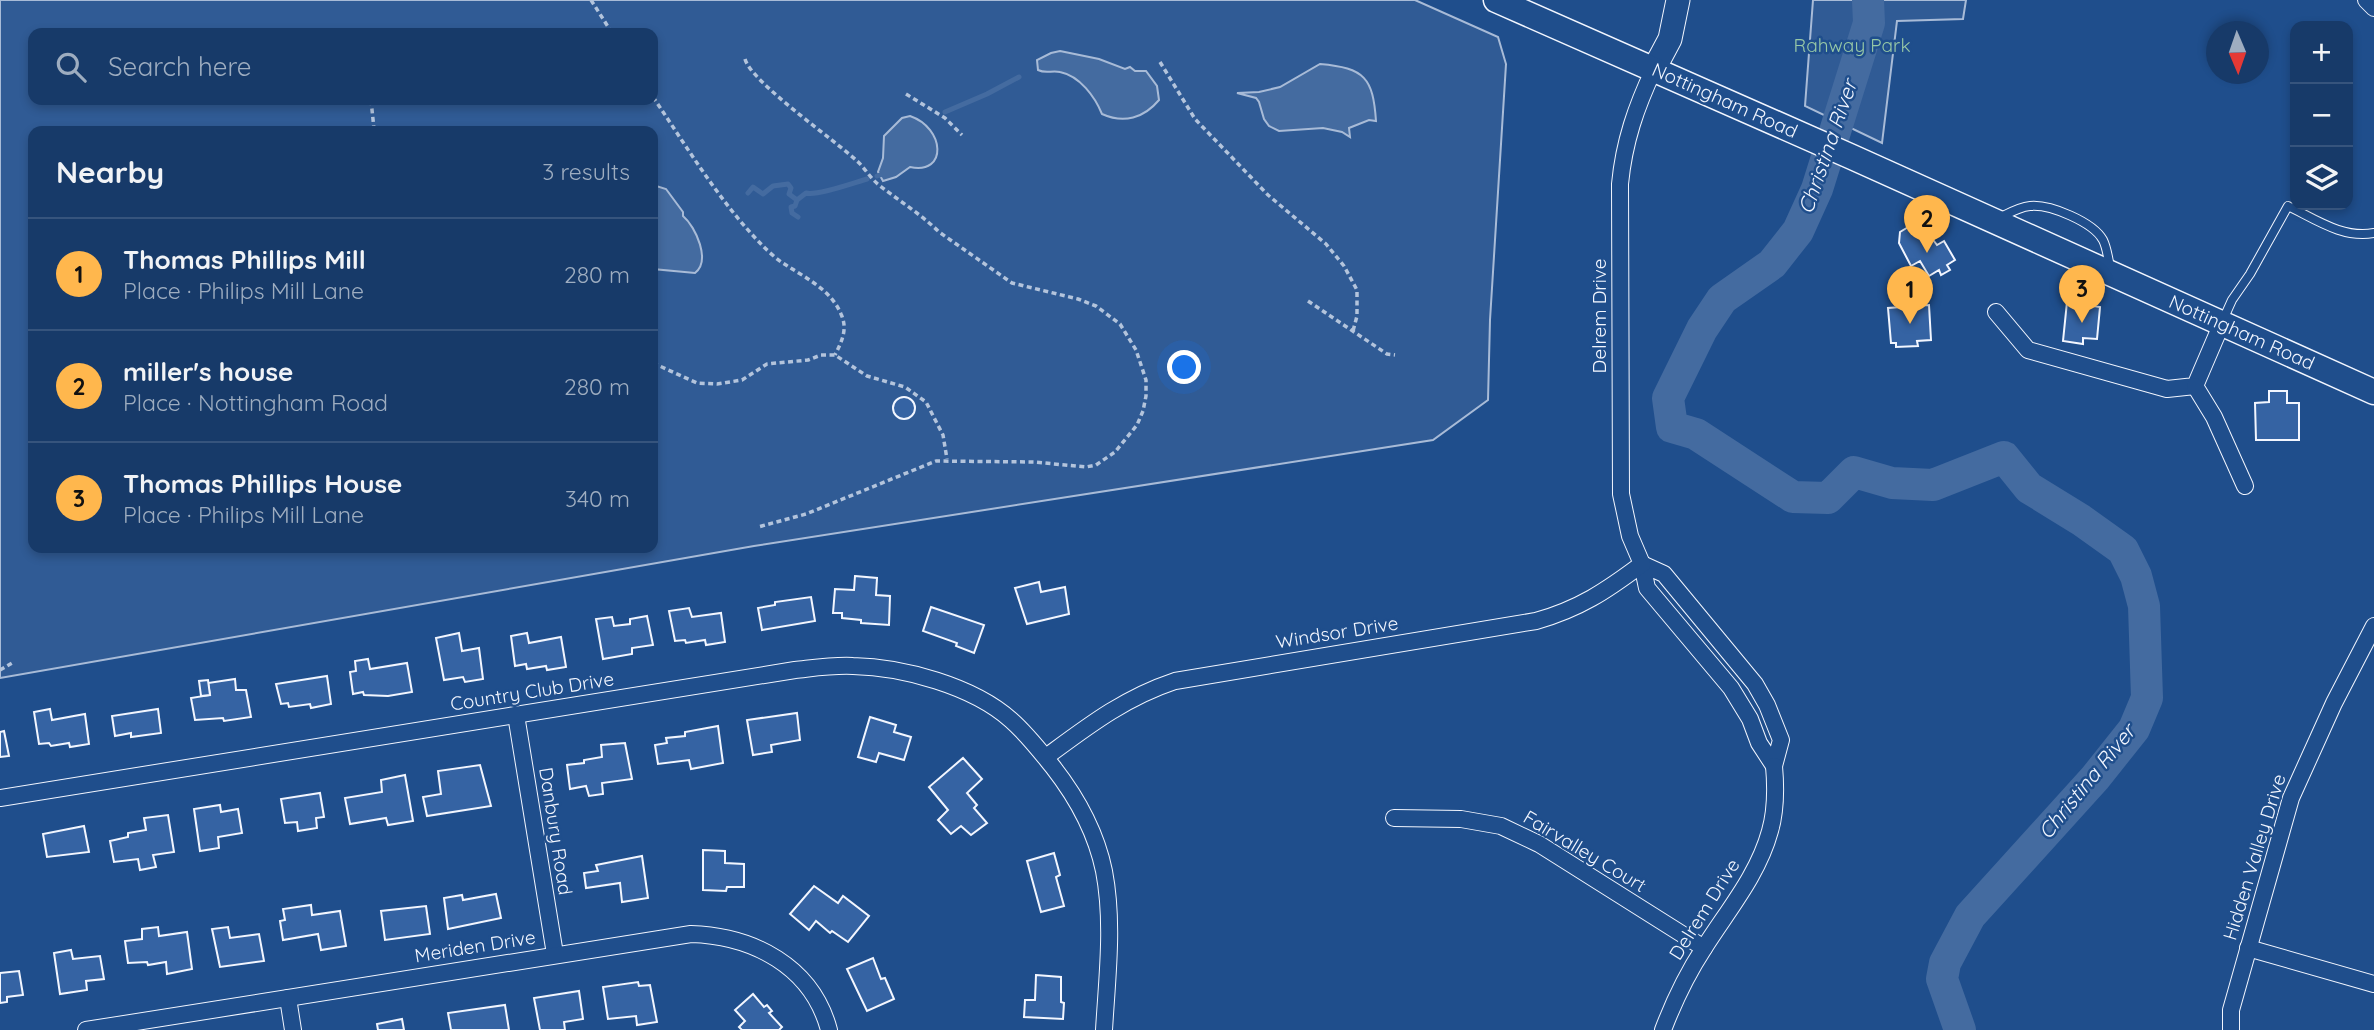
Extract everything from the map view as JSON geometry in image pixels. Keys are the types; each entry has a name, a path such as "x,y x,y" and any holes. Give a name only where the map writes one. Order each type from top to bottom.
{"main road":[{"name":"Nottingham Road","path":"1496,0 2374,392"}],"street":[{"path":"1654,69 1670,39 1678,0"},
{"path":"2366,0 2374,8"},
{"name":"Delrem Drive","path":"1654,69 1624,147 1620,184 1621,494 1630,536 1642,565 1647,588 1731,688 1774,766"},
{"path":"1996,312 2028,350 2166,389 2194,386"},
{"path":"2194,386 2222,323"},
{"path":"2194,386 2214,416 2245,486"},
{"name":"Delrem Drive","path":"1642,565 1664,574 1755,684 1781,740 1774,766 1775,806 1771,830 1762,855 1682,985 1663,1030"},
{"name":"Windsor Drive","path":"1046,757 1105,713 1128,700 1175,681 1222,671 1536,621 1587,603 1642,565"},
{"name":"Hidden Valley Drive","path":"2231,1030 2231,1010 2291,798 2334,703 2374,626"},
{"name":"Country Club Drive","path":"0,798 795,670 839,666 878,667 932,680 976,697 1010,719 1046,757 1078,802 1104,870 1109,921 1104,1030"},
{"name":"Danbury Road","path":"516,715 555,954"},
{"name":"Fairvalley Court","path":"1394,818 1461,819 1501,826 1539,844 1704,948"},
{"name":"Meriden Drive","path":"86,1030 555,954 691,934 713,934 736,939 766,951 793,972 818,1003 829,1030"},
{"path":"2248,948 2374,984"},
{"path":"288,998 293,1030"}],"lane":[{"path":"1995,221 2019,208 2031,206 2058,211 2096,232 2103,240 2112,273"},
{"path":"2222,323 2232,300 2250,274 2288,206 2341,232 2352,235 2374,233"}],"path":[{"path":"590,0 609,28"},
{"path":"745,59 751,71 855,159 881,187 939,232 1012,283 1057,292 1103,310 1120,324 1136,350 1146,380 1143,411 1126,439 1106,459 1086,467 947,459 924,464 806,514 758,527"},
{"path":"1160,62 1195,119 1268,195 1318,237 1344,266 1357,290 1353,331"},
{"path":"906,94 946,118 962,135"},
{"path":"658,104 707,176 761,244 784,265 827,293 835,304 844,324 844,336 835,355"},
{"path":"372,105 374,126"},
{"path":"1308,301 1387,354 1395,355"},
{"path":"658,365 697,383 717,384 742,380 767,364 835,355 867,376 905,387 926,402 943,435 947,459"},
{"path":"0,670 14,662"}],"shaded area":[{"path":"0,0 1415,0 1498,37 1506,64 1490,320 1488,400 1433,440 754,546 0,678"},
{"name":"Rahway Park","path":"1813,0 1966,0 1963,19 1897,21 1882,143 1805,106"},
{"path":"1060,51 1099,59 1125,69 1130,67 1135,71 1146,71 1157,86 1159,100 1147,111 1133,118 1118,119 1102,114 1091,94 1074,78 1060,72 1038,70 1037,60"},
{"path":"1320,64 1357,72 1364,78 1372,95 1376,121 1369,120 1349,128 1350,137 1342,132 1323,128 1279,131 1269,126 1264,119 1256,98 1237,93 1280,87"},
{"path":"910,116 930,130 937,149 936,158 922,168 910,167 896,177 883,181 878,172 883,158 884,136 902,118"},
{"path":"658,187 666,189 697,236 702,261 695,273 658,269"}],"building":[{"path":"1910,226 1920,228 1925,235 1928,233 1937,245 1944,241 1955,260 1947,265 1950,270 1941,275 1939,270 1929,276 1920,261 1911,266 1899,243 1900,232"},
{"path":"2067,302 2100,307 2097,339 2083,338 2083,344 2063,341"},
{"path":"1929,305 1931,340 1917,341 1918,346 1896,347 1896,343 1891,343 1888,308"},
{"path":"2269,391 2287,391 2287,403 2299,403 2299,440 2256,440 2255,403 2269,402"},
{"path":"904,397 912,400 915,408 912,416 904,419 896,416 893,408 896,400"},
{"path":"855,576 877,578 876,595 890,596 889,625 861,623 861,620 842,618 842,613 833,613 835,589 854,590"},
{"path":"1039,582 1041,592 1065,587 1069,614 1027,624 1015,588"},
{"path":"811,597 815,621 762,630 758,608 775,605 775,602"},
{"path":"931,607 984,625 974,653 956,646 957,643 923,631"},
{"path":"689,608 692,617 721,613 725,642 706,645 705,640 686,643 685,640 675,641 669,611"},
{"path":"647,616 653,645 632,648 632,654 603,659 596,619 612,617 614,626 630,624 630,619"},
{"path":"459,633 462,651 479,648 483,679 465,682 463,677 444,680 436,638"},
{"path":"527,633 529,643 561,637 566,667 547,670 546,666 527,669 526,664 515,666 511,636"},
{"path":"368,659 370,669 407,663 412,692 388,696 364,695 363,692 353,694 350,672 356,671 355,661"},
{"path":"327,676 331,704 311,708 310,704 289,707 288,703 281,704 276,684"},
{"path":"235,679 236,690 246,690 251,717 224,721 223,718 195,720 191,698 210,695 208,683"},
{"path":"208,680 210,695 201,696 199,681"},
{"path":"50,709 52,720 85,714 89,744 70,747 69,743 51,746 49,743 39,744 34,712"},
{"path":"158,709 161,733 115,736 112,716"},
{"path":"797,713 800,740 771,745 772,752 753,755 747,720"},
{"path":"870,717 896,725 894,732 911,737 904,760 879,753 876,762 858,757"},
{"path":"718,726 723,763 691,769 689,760 658,764 655,745 667,743 666,738 685,736 685,732"},
{"path":"4,731 9,756 0,757 0,732"},
{"path":"625,743 632,779 602,783 603,794 589,796 586,786 570,789 567,765 602,757 601,745"},
{"path":"963,758 982,779 967,793 977,805 974,808 987,823 971,835 961,826 951,834 938,820 948,810 929,787"},
{"path":"480,765 491,806 427,816 423,797 441,794 438,771"},
{"path":"405,775 413,821 388,825 386,818 350,824 345,798 382,792 381,780"},
{"path":"320,793 324,817 316,818 317,828 298,831 297,822 285,823 281,799"},
{"path":"220,805 221,812 238,809 242,833 218,837 219,848 200,851 194,809"},
{"path":"168,815 174,852 153,855 156,867 140,870 138,859 114,862 110,841 128,837 128,833 146,830 144,818"},
{"path":"84,826 89,852 47,857 43,834"},
{"path":"703,850 725,851 725,863 744,864 744,887 727,887 726,891 703,890"},
{"path":"1054,853 1060,875 1056,877 1064,906 1041,912 1027,861"},
{"path":"642,856 648,898 622,902 620,883 586,888 584,873 598,871 596,865"},
{"path":"814,886 838,903 843,896 869,916 848,942 832,931 830,933 816,921 809,930 790,914"},
{"path":"496,894 501,918 448,929 444,898 462,895 463,900"},
{"path":"311,905 312,915 340,911 346,946 321,950 318,934 283,940 280,921 285,920 283,909"},
{"path":"426,906 430,934 385,940 381,911"},
{"path":"158,927 159,936 187,932 192,969 167,974 166,962 148,965 147,962 128,963 125,941 142,939 142,929"},
{"path":"228,927 230,938 259,934 264,961 220,967 212,929"},
{"path":"71,950 73,959 100,956 104,979 86,981 87,990 60,994 54,953"},
{"path":"873,958 881,979 885,978 894,999 867,1011 847,969"},
{"path":"19,971 23,995 7,997 7,1002 0,1003 0,973"},
{"path":"1036,975 1061,977 1063,1019 1024,1017 1025,1000 1035,1000"},
{"path":"638,982 639,986 650,985 657,1022 637,1025 636,1016 608,1019 603,987"},
{"path":"579,991 583,1019 564,1022 565,1030 540,1030 534,998"},
{"path":"753,994 764,1007 767,1005 772,1011 769,1013 782,1027 779,1030 742,1030 739,1027 745,1021 735,1010"},
{"path":"505,1005 509,1030 451,1030 448,1013"},
{"path":"402,1019 404,1030 378,1030 377,1024"}],"waterway":[{"name":"Christina River","path":"1868,0 1869,23 1817,189 1798,231 1772,264 1722,299 1702,329 1668,398 1672,427 1696,434 1793,497 1828,498 1854,472 1892,483 1933,485 2004,457 2029,488 2123,550 2136,576 2144,606 2147,698 2134,729 2095,778 1970,916 1945,963 1942,979 1960,1030"},
{"path":"945,112 1019,77"},
{"path":"798,217 792,213 791,207 806,193 826,191 867,179"},
{"path":"748,193 753,187 763,194 773,186 788,184 791,188 789,194 797,200"}],"place":[{"name":"miller's house","path":"1927,253"},
{"name":"Thomas Phillips House","path":"2082,323"},
{"name":"Thomas Phillips Mill","path":"1910,324"}]}
